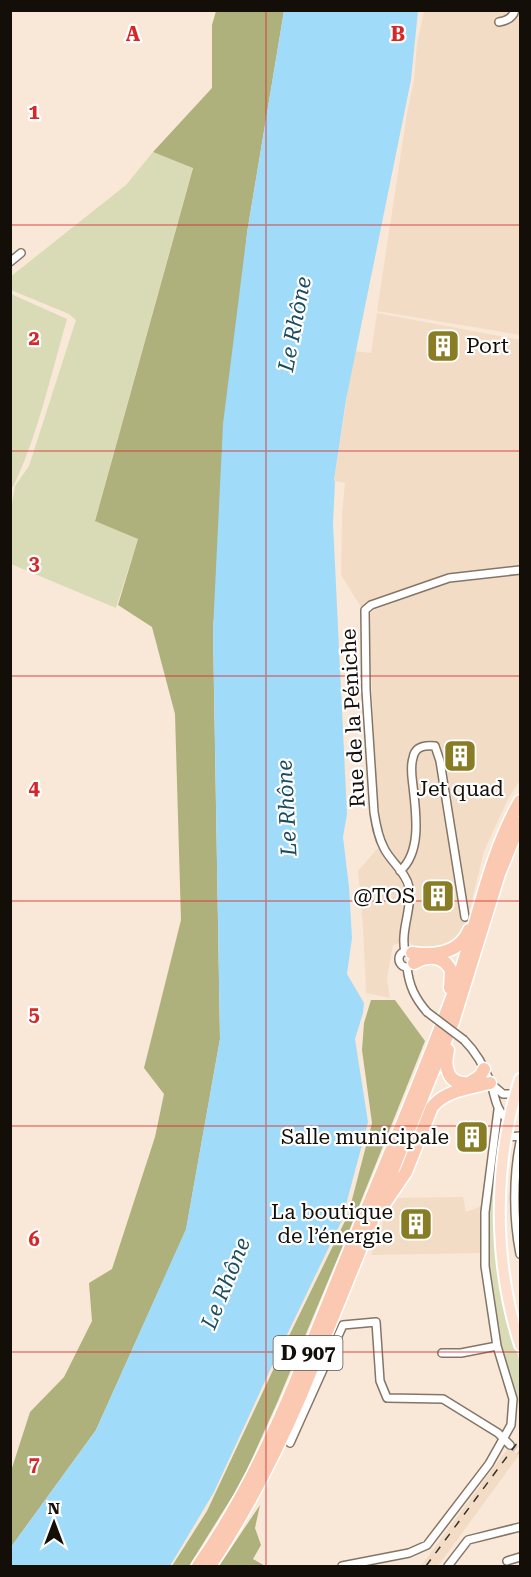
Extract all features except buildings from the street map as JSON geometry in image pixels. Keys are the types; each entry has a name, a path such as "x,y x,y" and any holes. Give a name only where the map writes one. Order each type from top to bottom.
{"highway":[{"name":"D 907","path":"198,1566 232,1515 275,1430 420,1081 455,988 491,868 508,824 520,801"},
{"name":"D 907","path":"210,1566 252,1498 281,1441 367,1235 453,1022 499,874 520,823"},
{"path":"410,959 423,954 445,952 463,941 469,931 485,874 491,868"},
{"path":"410,959 436,958 447,964 452,976 451,986 420,1081"},
{"path":"453,1022 445,1062 450,1077 459,1083 469,1083 480,1076 484,1069"},
{"path":"367,1235 389,1196 406,1172 435,1103 449,1094 490,1083"}],"main road":[{"path":"520,1079 510,1118 501,1183 502,1244 508,1298 520,1345"}],"street":[{"path":"499,22 507,21 516,10"},
{"path":"10,262 21,253"},
{"name":"Rue de la Péniche","path":"400,871 384,849 377,832 374,812 366,690 365,610 372,605 448,578 520,570"},
{"path":"465,917 438,751 435,746 426,745 419,747 413,756 412,772 416,813 413,853 409,864 400,871 409,888 403,939 410,959 408,980 412,992 427,1012 464,1040 477,1056 490,1083 497,1107 506,1118 510,1118"},
{"path":"490,1083 503,1094 516,1094"},
{"path":"342,1566 409,1553 428,1545 507,1442 517,1412 497,1346 487,1285 484,1233 497,1107 503,1094"},
{"path":"507,1137 520,1136"},
{"path":"520,1142 516,1215 520,1254"},
{"path":"290,1443 343,1324 376,1322 380,1381 387,1398 443,1399 507,1442"},
{"path":"442,1353 461,1353 497,1346"},
{"path":"448,1566 468,1539 520,1527"},
{"path":"507,1561 520,1557"}],"shaded area":[{"path":"424,11 520,11 520,335 377,311 414,80 417,44"},
{"path":"377,313 520,340 520,566 454,574 361,607 341,575 345,483 334,481 354,351 371,353"},
{"path":"520,574 520,780 508,799 484,851 464,933 448,948 415,949 408,940 393,945 387,979 390,998 366,993 358,871 384,841 376,791 369,616 372,611 441,585 461,580"},
{"path":"463,1197 466,1212 484,1205 482,1253 371,1255 392,1198"},
{"path":"508,1448 519,1455 438,1566 421,1566"}],"green space":[{"path":"216,11 284,11 247,233 213,630 220,1039 186,1230 96,1430 11,1547 11,1471 30,1412 64,1377 92,1321 89,1283 112,1269 155,1137 164,1094 144,1068 181,920 175,714 152,627 118,605 138,539 95,521 193,168 153,152 212,88 212,25"},
{"path":"153,152 193,167 95,520 138,539 116,608 11,564 11,510 15,486 29,466 76,320 69,314 11,290 10,277 126,185"},
{"path":"11,294 67,319 37,425 13,487 10,486"},
{"path":"371,1000 395,1000 425,1041 349,1231 242,1481 189,1566 172,1566 207,1511 348,1215 372,1123 362,1050 364,1023"},
{"path":"497,1152 499,1152 495,1233 497,1260 509,1326 520,1363 520,1405 508,1379 503,1359 489,1274 488,1209"},
{"path":"260,1505 255,1528 261,1545 253,1559 265,1566 219,1566"}],"water":[{"name":"Le Rhône","path":"284,11 418,11 411,80 346,400 334,480 333,523 347,814 343,837 352,938 347,974 364,1003 355,1039 368,1122 342,1220 214,1492 170,1566 11,1566 11,1547 96,1430 186,1229 220,1039 213,630 223,424 247,233"}],"tunnel":[{"path":"510,1445 520,1452"}],"railway":[{"path":"426,1566 520,1439"}],"place":[{"name":"Port","path":"443,346"},
{"name":"Jet quad","path":"460,756"},
{"name":"@TOS","path":"438,896"},
{"name":"Salle municipale","path":"472,1137"},
{"name":"La boutique de l’énergie","path":"416,1224"}]}
